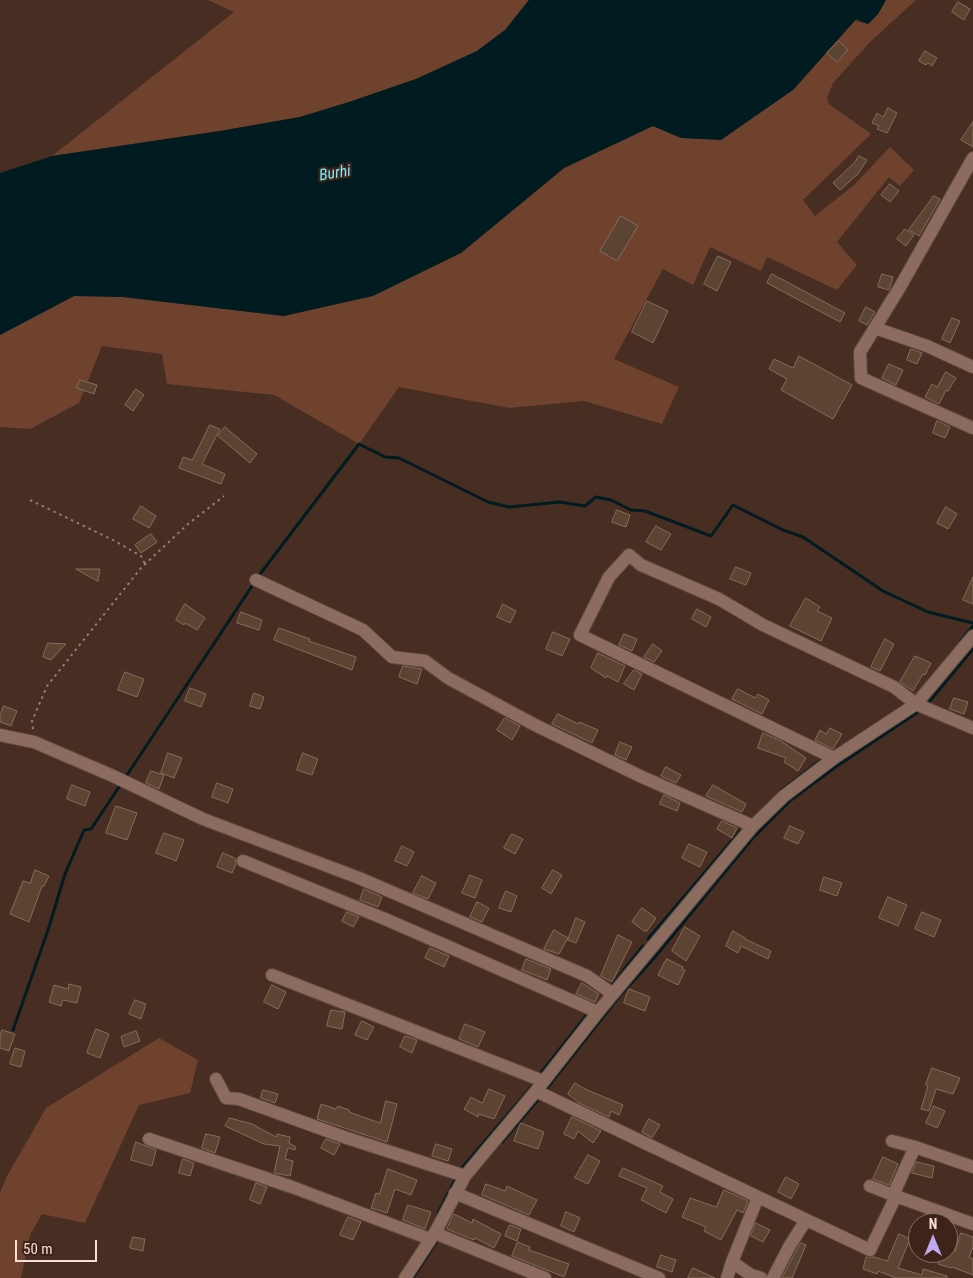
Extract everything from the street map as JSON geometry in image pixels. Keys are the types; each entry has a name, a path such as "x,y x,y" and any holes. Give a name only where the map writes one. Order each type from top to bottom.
{"street":[{"path":"973,158 900,287 860,352 861,378 973,428"},
{"path":"875,328 928,346 973,367"},
{"path":"834,758 580,635 609,577 629,555 641,565 720,600 762,625 894,687 916,704 973,728"},
{"path":"256,580 363,630 392,657 425,661 448,678 532,724 640,776 753,826"},
{"path":"405,1278 433,1235 465,1176 540,1086 598,1012 753,826 784,796 834,758 916,704 973,636"},
{"path":"0,735 34,742 113,776 203,819 359,878 587,976 613,994"},
{"path":"242,861 385,919 598,1012"},
{"path":"272,974 540,1086 758,1197 870,1250 915,1147"},
{"path":"216,1079 226,1098 239,1099 344,1137 465,1176"},
{"path":"149,1139 433,1235 442,1236 545,1278"},
{"path":"892,1140 973,1167"},
{"path":"870,1186 973,1224"},
{"path":"455,1193 659,1278"},
{"path":"727,1278 758,1197"},
{"path":"773,1278 789,1246 806,1220"},
{"path":"732,1262 751,1275 761,1278"}],"path":[{"path":"34,742 32,721 47,686 146,564 188,524 224,496"},
{"path":"30,500 114,541 141,556 146,564"}],"shaded area":[{"path":"208,0 529,0 505,30 477,51 416,79 349,102 300,117 52,156 234,12"},
{"path":"886,0 916,0 871,41 833,83 827,98 829,104 871,134 803,200 815,216 854,185 890,147 914,170 900,186 889,177 837,242 857,265 837,290 767,257 761,271 710,247 693,285 663,269 614,359 679,387 662,424 584,401 509,408 399,387 359,444 274,395 167,384 162,354 102,346 79,403 30,429 0,427 0,335 74,296 123,297 284,316 461,253 564,168 653,126 681,138 793,90 855,21 868,24 878,14"},
{"path":"159,1038 198,1060 190,1093 139,1105 85,1223 42,1214 30,1235 21,1278 0,1278 0,1193 7,1176 46,1108"}],"water":[{"name":"Burhi","path":"529,0 886,0 878,14 868,24 856,19 793,90 721,140 681,138 653,126 564,168 461,253 373,296 284,316 123,297 74,296 0,335 0,173 52,156 300,117 349,102 416,79 477,51 505,30"}],"building":[{"path":"958,2 970,9 964,20 952,12"},
{"path":"839,41 848,50 837,62 827,53"},
{"path":"925,51 937,58 932,66 919,61"},
{"path":"888,108 897,113 887,133 877,129 879,126 872,123 877,113 883,117"},
{"path":"973,122 973,147 961,140"},
{"path":"859,156 867,160 858,174 840,190 833,183"},
{"path":"890,184 899,191 890,202 881,195"},
{"path":"934,196 940,199 919,236 909,230"},
{"path":"621,216 638,226 617,261 600,251"},
{"path":"905,229 914,235 906,246 897,239"},
{"path":"718,256 731,262 717,291 704,284"},
{"path":"772,274 845,313 840,322 767,283"},
{"path":"882,274 893,277 889,290 878,287"},
{"path":"647,301 668,311 653,343 632,332"},
{"path":"866,307 875,312 867,325 859,321"},
{"path":"952,318 960,321 950,343 942,339"},
{"path":"911,349 922,353 917,364 907,360"},
{"path":"799,356 852,385 833,419 781,390 787,379 769,369 774,359 793,368"},
{"path":"889,364 903,370 896,385 882,378"},
{"path":"946,372 956,378 948,391 946,390 939,404 925,397 932,384 937,387"},
{"path":"80,380 97,385 94,394 77,388"},
{"path":"136,389 144,395 133,411 125,405"},
{"path":"937,421 950,427 945,438 933,433"},
{"path":"210,425 220,429 202,464 225,474 221,484 179,468 183,457 192,460"},
{"path":"225,427 257,454 250,463 218,436"},
{"path":"141,506 156,516 149,528 133,519"},
{"path":"946,507 957,514 948,529 937,523"},
{"path":"617,510 630,515 626,527 612,522"},
{"path":"656,526 671,534 661,550 646,542"},
{"path":"151,534 157,542 141,553 135,545"},
{"path":"736,567 751,573 746,585 730,579"},
{"path":"76,569 100,569 98,581"},
{"path":"973,577 973,604 963,600"},
{"path":"806,598 820,607 817,611 832,618 821,641 790,626"},
{"path":"185,604 205,618 197,630 176,620"},
{"path":"503,604 516,611 510,623 497,617"},
{"path":"697,609 711,617 706,627 692,619"},
{"path":"241,612 262,620 259,630 237,623"},
{"path":"279,628 310,639 309,641 356,657 352,670 274,640"},
{"path":"553,632 570,639 562,656 546,649"},
{"path":"624,634 637,639 632,651 619,645"},
{"path":"885,639 894,644 880,671 871,667"},
{"path":"48,643 66,644 51,660 43,657"},
{"path":"653,644 662,651 654,662 644,657"},
{"path":"598,653 625,666 618,682 607,676 606,678 591,668"},
{"path":"915,656 931,663 913,691 900,682"},
{"path":"403,666 422,669 417,684 399,677"},
{"path":"634,670 642,674 634,690 624,684"},
{"path":"125,672 144,679 137,697 118,690"},
{"path":"190,688 206,694 201,707 185,701"},
{"path":"738,689 755,698 758,694 769,700 762,714 732,699"},
{"path":"254,693 264,697 260,709 250,706"},
{"path":"954,698 968,702 964,714 950,709"},
{"path":"4,706 17,711 11,726 0,722"},
{"path":"558,714 578,724 579,722 598,730 592,743 552,724"},
{"path":"505,718 520,726 512,740 497,730"},
{"path":"830,728 842,734 833,749 815,740 820,730 826,734"},
{"path":"763,733 781,741 806,758 798,771 784,762 786,758 758,748"},
{"path":"620,742 632,747 626,760 615,755"},
{"path":"168,753 182,758 174,778 161,773"},
{"path":"303,753 318,759 312,775 297,770"},
{"path":"666,767 681,775 676,783 661,776"},
{"path":"151,771 164,775 159,789 146,783"},
{"path":"217,783 233,789 228,803 212,797"},
{"path":"72,785 90,792 85,806 67,799"},
{"path":"713,785 746,804 742,812 706,796"},
{"path":"664,795 680,803 677,811 660,804"},
{"path":"116,806 137,813 127,840 106,833"},
{"path":"722,821 737,828 732,838 717,829"},
{"path":"790,826 804,832 798,844 784,838"},
{"path":"164,833 184,840 176,861 156,853"},
{"path":"512,834 523,839 515,854 504,848"},
{"path":"689,844 707,852 700,867 682,858"},
{"path":"402,846 414,852 407,866 395,861"},
{"path":"223,853 235,858 236,864 232,873 217,867"},
{"path":"35,870 49,876 44,886 42,886 29,922 10,914 23,881 30,883"},
{"path":"553,870 562,875 551,894 542,888"},
{"path":"470,875 482,880 475,898 462,893"},
{"path":"422,876 436,883 428,899 413,893"},
{"path":"824,877 842,883 837,896 820,890"},
{"path":"364,889 382,897 378,907 360,900"},
{"path":"506,891 517,896 511,912 499,908"},
{"path":"888,897 907,905 898,926 879,918"},
{"path":"477,902 489,908 482,922 470,917"},
{"path":"642,908 656,918 647,931 644,931 632,922"},
{"path":"347,912 359,917 353,927 342,921"},
{"path":"922,912 941,920 934,937 915,929"},
{"path":"576,918 585,922 576,943 568,940"},
{"path":"685,927 700,936 686,961 672,951"},
{"path":"554,930 568,938 559,954 544,949"},
{"path":"733,931 771,951 768,959 741,946 738,953 726,946"},
{"path":"618,935 632,942 612,982 601,976"},
{"path":"430,948 449,956 444,967 425,958"},
{"path":"526,959 551,969 547,980 522,970"},
{"path":"667,959 683,967 682,969 685,970 678,985 658,975"},
{"path":"582,983 599,994 595,1002 576,994"},
{"path":"69,984 81,987 77,1003 63,1000 61,1006 49,1002 54,985 68,989"},
{"path":"272,985 286,992 278,1009 264,1002"},
{"path":"629,989 650,997 645,1011 624,1003"},
{"path":"135,1000 146,1004 141,1019 129,1014"},
{"path":"331,1010 345,1012 342,1029 327,1026"},
{"path":"362,1021 374,1027 367,1040 355,1035"},
{"path":"465,1024 485,1032 478,1047 459,1039"},
{"path":"96,1029 109,1034 100,1058 87,1053"},
{"path":"2,1030 15,1034 9,1051 0,1048"},
{"path":"136,1031 140,1041 124,1047 121,1037"},
{"path":"405,1036 417,1040 412,1053 400,1047"},
{"path":"15,1048 25,1051 21,1067 10,1064"},
{"path":"932,1068 960,1078 953,1094 936,1089 929,1111 921,1109"},
{"path":"575,1083 623,1105 619,1115 611,1111 609,1117 579,1103 568,1094"},
{"path":"489,1089 505,1096 494,1119 479,1114 478,1117 464,1109 471,1097 482,1103"},
{"path":"263,1090 278,1094 275,1103 261,1098"},
{"path":"386,1101 397,1104 387,1142 317,1119 321,1104 336,1109 338,1106 380,1123"},
{"path":"934,1106 945,1111 937,1128 926,1123"},
{"path":"572,1117 601,1131 593,1143 578,1131 574,1139 564,1134"},
{"path":"230,1118 252,1124 276,1137 277,1134 290,1137 289,1143 296,1147 295,1150 288,1148 285,1159 293,1161 290,1176 274,1173 280,1146 264,1144 225,1126"},
{"path":"649,1119 660,1125 652,1138 642,1132"},
{"path":"521,1123 544,1132 538,1149 514,1141"},
{"path":"206,1134 220,1137 215,1153 202,1148"},
{"path":"326,1139 340,1144 334,1155 321,1148"},
{"path":"136,1142 156,1150 152,1166 131,1160"},
{"path":"436,1144 452,1149 448,1161 432,1156"},
{"path":"588,1155 600,1161 588,1184 575,1178"},
{"path":"883,1157 898,1164 889,1185 873,1179"},
{"path":"183,1159 194,1163 190,1176 179,1173"},
{"path":"917,1162 934,1166 932,1178 912,1173"},
{"path":"623,1168 663,1186 660,1192 673,1199 666,1213 641,1200 647,1188 619,1176"},
{"path":"388,1169 417,1180 411,1195 395,1189 387,1213 371,1208 376,1193 379,1194"},
{"path":"786,1177 799,1184 791,1199 778,1192"},
{"path":"256,1183 267,1187 260,1204 250,1200"},
{"path":"486,1184 505,1191 507,1186 537,1200 529,1215 482,1195"},
{"path":"724,1190 748,1201 743,1213 737,1210 721,1240 704,1231 706,1227 682,1217 690,1198 716,1207"},
{"path":"408,1205 431,1212 425,1229 403,1220"},
{"path":"566,1212 580,1218 574,1232 561,1226"},
{"path":"454,1214 472,1223 473,1219 501,1234 494,1248 475,1238 474,1240 447,1229"},
{"path":"348,1217 361,1222 353,1240 340,1235"},
{"path":"756,1223 770,1230 763,1242 751,1236"},
{"path":"510,1225 521,1229 517,1241 505,1236"},
{"path":"961,1233 973,1237 973,1247 969,1257 973,1259 973,1275 938,1264 958,1263 958,1242"},
{"path":"899,1234 908,1238 908,1244 898,1268 922,1275 923,1269 947,1276 947,1278 896,1278 878,1271 877,1274 863,1269 866,1257 887,1261"},
{"path":"133,1237 145,1239 143,1251 130,1248"},
{"path":"518,1242 530,1247 529,1250 569,1264 564,1277 512,1256"},
{"path":"801,1243 806,1245 792,1278 782,1278"},
{"path":"661,1255 676,1260 672,1272 657,1267"},
{"path":"693,1268 715,1278 688,1278"}],"waterway":[{"path":"257,578 359,444 385,457 399,458 488,502 509,507 560,502 585,506 596,497 611,500 631,510 645,511 711,536 733,505 783,530 803,537 883,591 928,612 973,623"},
{"path":"125,778 254,583"},
{"path":"961,641 973,626"},
{"path":"929,702 973,649"},
{"path":"547,1088 618,998 655,957 752,839 791,800 837,766 918,712"},
{"path":"782,790 825,757"},
{"path":"13,1030 48,930 65,874 84,830 91,829 121,784"},
{"path":"648,939 741,830"},
{"path":"612,985 643,946"},
{"path":"541,1073 586,1016"},
{"path":"461,1169 533,1085"},
{"path":"502,1142 537,1101"},
{"path":"438,1213 455,1180"},
{"path":"413,1278 437,1241"}]}
